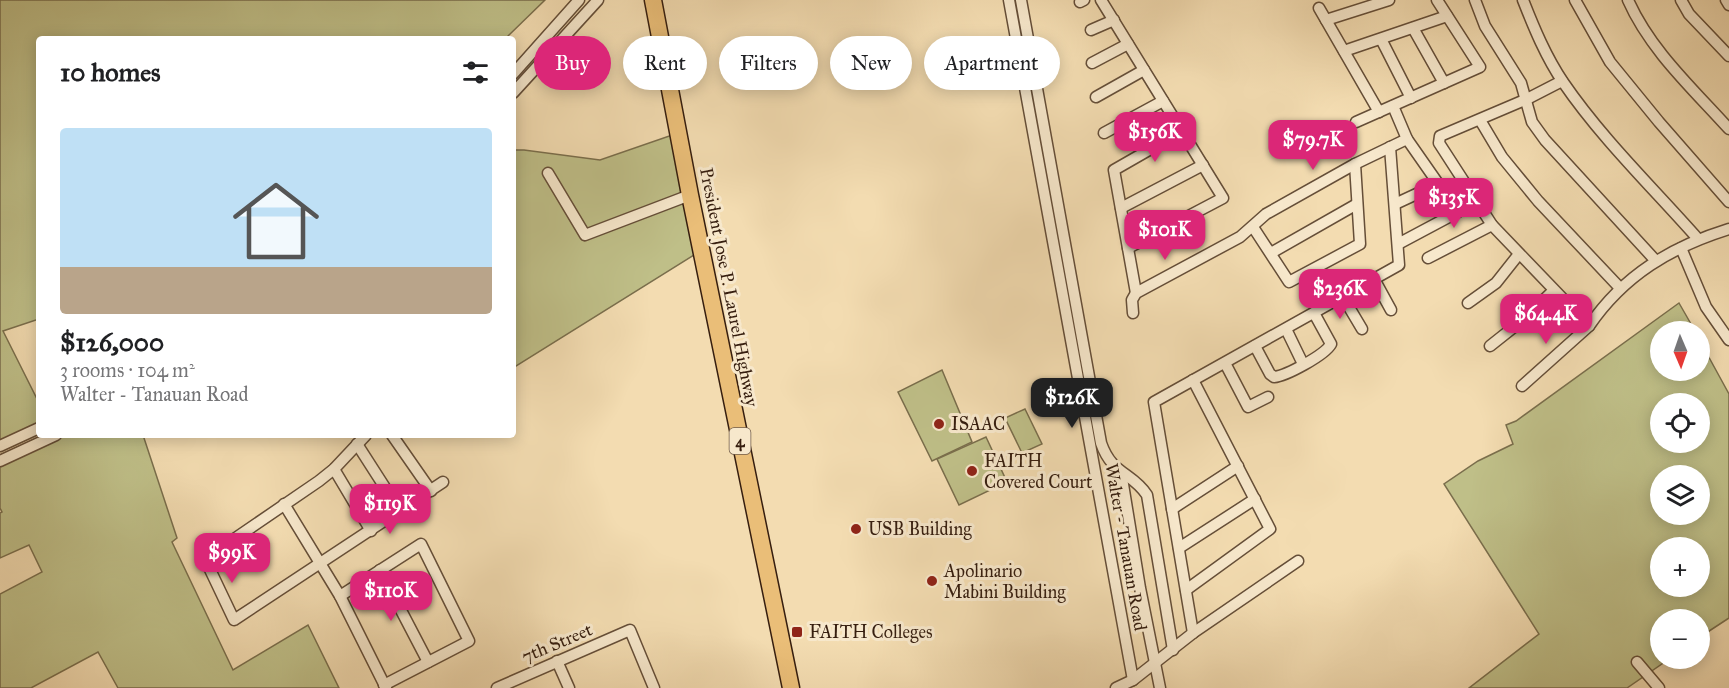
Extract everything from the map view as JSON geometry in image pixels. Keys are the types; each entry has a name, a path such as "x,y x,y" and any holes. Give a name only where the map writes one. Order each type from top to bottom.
{"highway":[{"name":"President Jose P. Laurel Highway","path":"653,0 690,195 791,688"}],"street":[{"path":"516,71 579,0"},
{"path":"516,90 598,0"},
{"name":"Walter - Tanauan Road","path":"1010,0 1133,680"},
{"path":"1021,0 1101,443 1106,457 1148,495 1173,650"},
{"path":"1101,0 1223,198 1128,248"},
{"path":"1326,20 1389,0"},
{"path":"1356,122 1480,67 1437,0"},
{"path":"1475,0 1485,26 1521,83 1532,122 1545,140 1656,261"},
{"path":"1523,0 1537,35 1562,81 1592,120 1698,239"},
{"path":"1575,0 1610,62 1729,202"},
{"path":"1628,0 1636,18 1670,64 1729,129"},
{"path":"1681,0 1689,14 1729,56"},
{"path":"1726,0 1729,5"},
{"path":"1319,8 1379,112"},
{"path":"1344,51 1447,16"},
{"path":"1091,30 1114,20"},
{"path":"1413,28 1444,83"},
{"path":"1381,39 1411,98"},
{"path":"1092,63 1128,44"},
{"path":"1096,98 1144,70"},
{"path":"1562,81 1527,99 1440,136 1439,143 1492,225 1589,326"},
{"path":"1104,133 1163,101"},
{"path":"1393,106 1407,139 1458,212 1398,244"},
{"path":"1480,120 1502,157 1538,201 1620,288"},
{"path":"1136,293 1114,170 1182,131"},
{"path":"1133,313 1132,300 1136,293 1240,237 1266,214 1355,164 1407,139"},
{"path":"1193,633 1154,402 1400,265 1390,147"},
{"path":"1253,227 1290,282 1360,244 1355,164"},
{"path":"1121,208 1203,165"},
{"path":"548,173 585,235 690,195"},
{"path":"1395,204 1438,184"},
{"path":"1271,253 1357,204"},
{"path":"1428,258 1492,225"},
{"path":"1522,386 1589,326 1620,288 1656,261 1698,239 1728,232"},
{"path":"1681,248 1706,306 1729,340"},
{"path":"1468,303 1496,282 1519,254"},
{"path":"1374,279 1391,310"},
{"path":"1490,345 1524,319 1553,291"},
{"path":"1342,297 1362,329"},
{"path":"1254,346 1270,374 1274,377 1282,376 1328,350 1331,344 1314,313"},
{"path":"1286,329 1303,364"},
{"path":"1225,363 1248,407 1268,397"},
{"path":"1186,590 1270,529 1193,380"},
{"path":"0,446 36,429"},
{"path":"0,460 49,438"},
{"path":"363,438 334,469 205,559 234,620 321,565 443,482"},
{"path":"394,438 431,491"},
{"path":"357,444 400,511"},
{"path":"1172,509 1238,466"},
{"path":"334,469 371,531"},
{"path":"1121,472 1140,588 1160,688"},
{"path":"1179,548 1255,499"},
{"path":"284,504 340,596 385,686 469,641 421,544 340,596"},
{"path":"1116,688 1133,680 1193,633 1298,561"},
{"path":"380,570 428,663"},
{"name":"7th Street","path":"502,687 630,630 654,688"},
{"path":"557,661 569,688"},
{"path":"1637,662 1659,688"}],"green space":[{"path":"0,0 545,0 508,36 36,36 36,320 3,331 36,397 36,429 0,446"},
{"path":"678,133 702,250 516,366 516,150 600,160"},
{"path":"1679,303 1689,321 1654,321"},
{"path":"1650,324 1650,381 1710,381 1710,359 1729,394 1729,618 1710,630 1710,609 1650,609 1650,669 1655,669 1627,688 1469,688 1539,634 1444,484 1478,461 1513,444 1506,425 1516,421"},
{"name":"ISAAC","path":"942,370 972,442 932,461 898,392"},
{"path":"1025,409 1042,444 1022,453 1005,418"},
{"name":"FAITH Covered Court","path":"986,437 1007,482 959,505 937,459"},
{"path":"50,438 144,438 177,538 172,542 233,670 308,625 339,688 118,688 98,652 31,688 0,688 0,594 42,572 29,545 0,558 0,513 2,512 0,508 0,461"}],"place":[{"name":"ISAAC","path":"939,424"},
{"name":"FAITH Covered Court","path":"972,471"},
{"name":"USB Building","path":"856,529"},
{"name":"Apolinario Mabini Building","path":"932,581"},
{"name":"FAITH Colleges","path":"797,632"}]}
